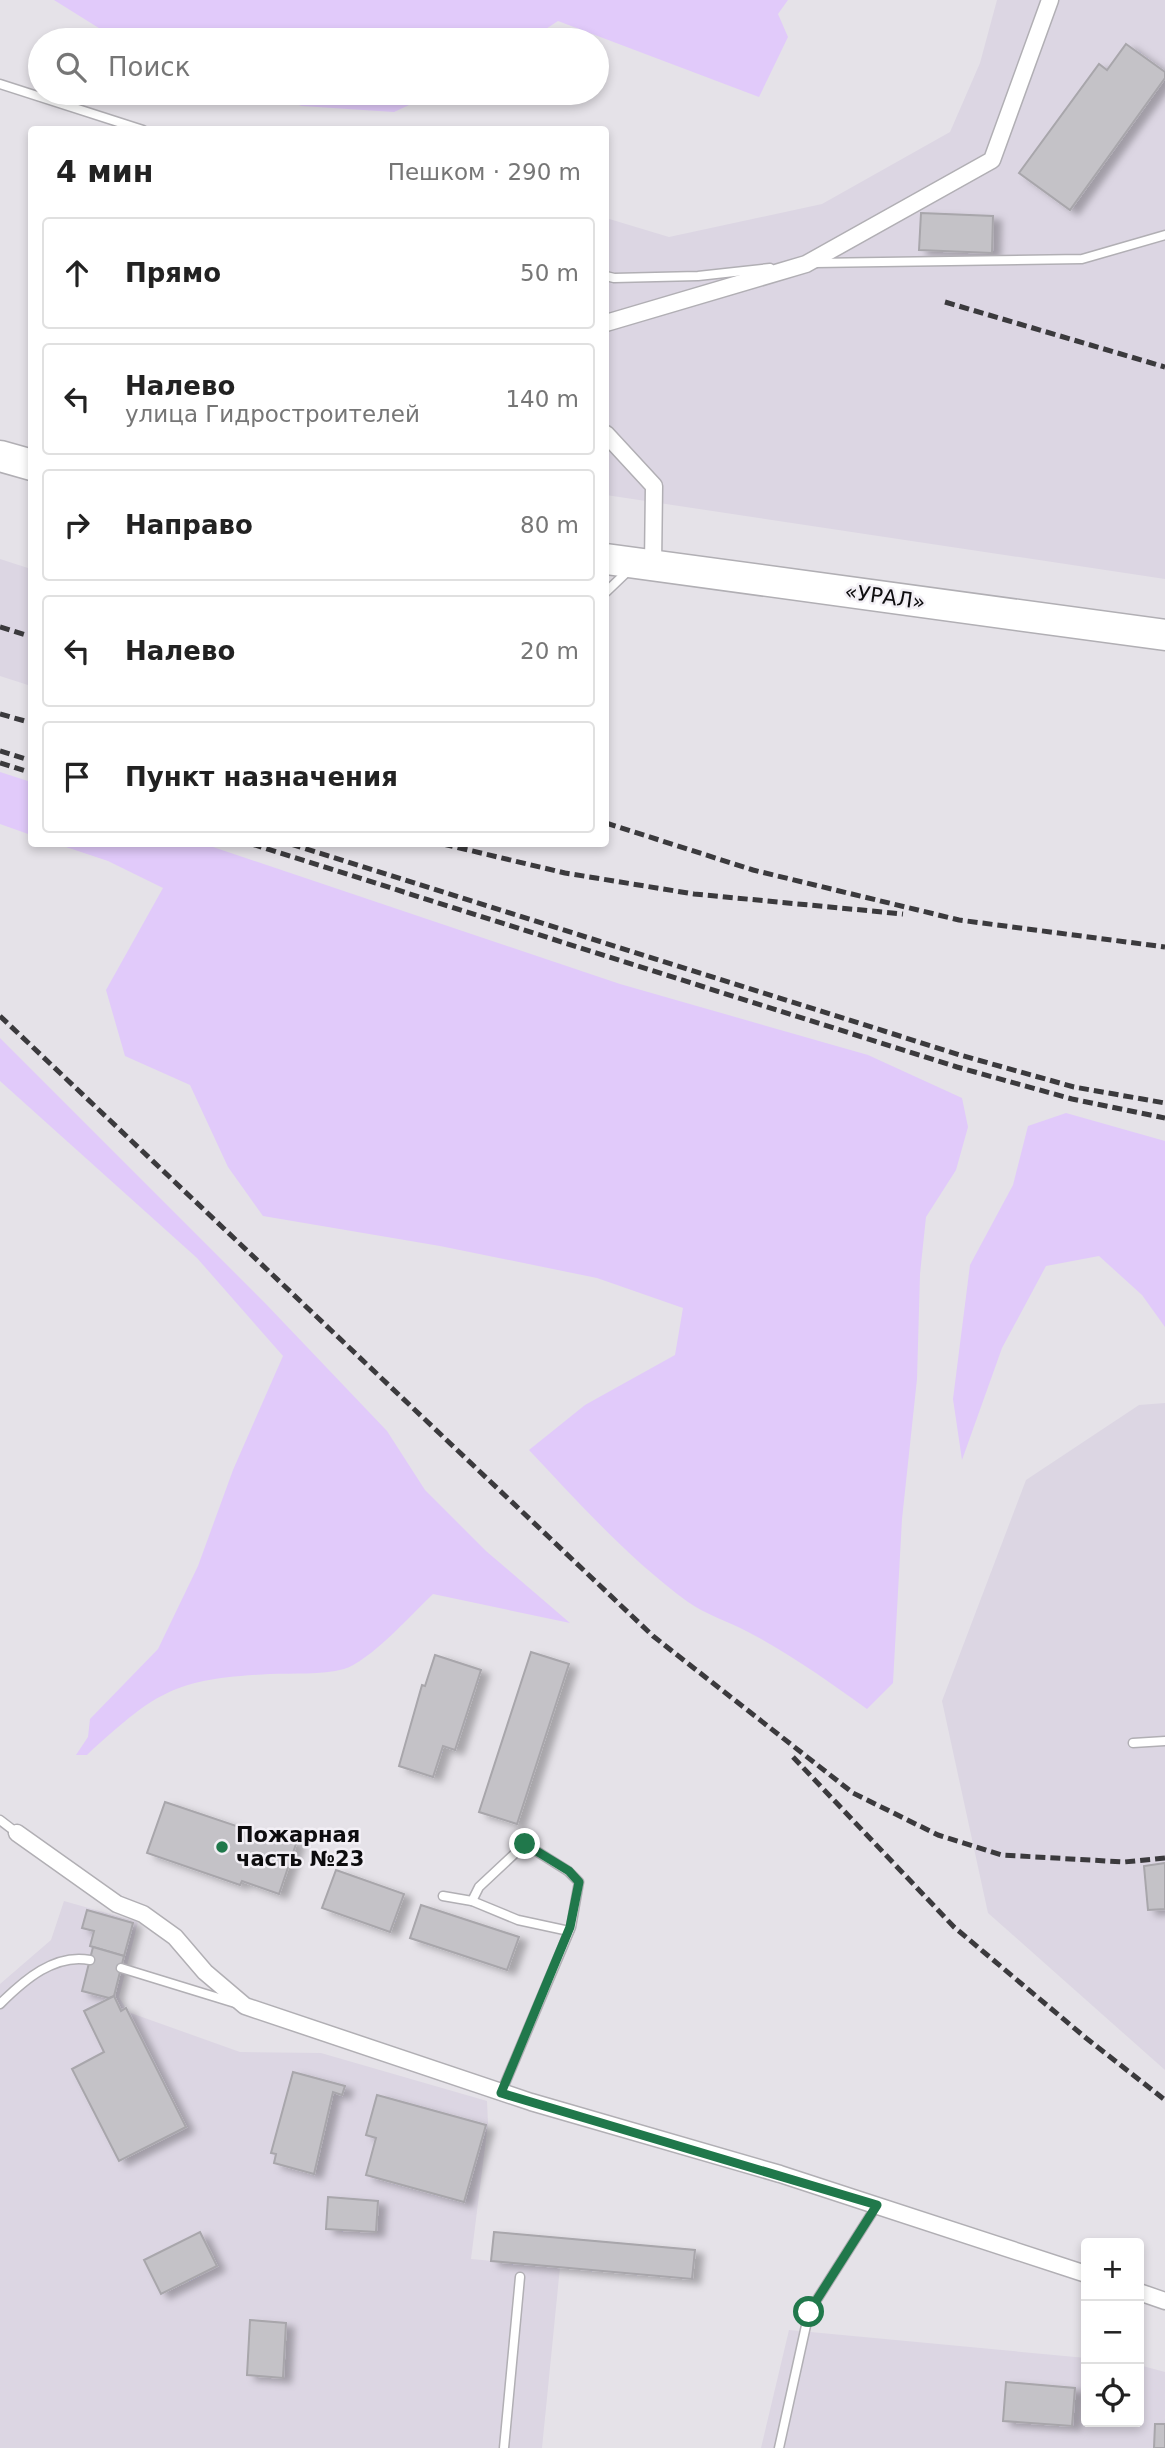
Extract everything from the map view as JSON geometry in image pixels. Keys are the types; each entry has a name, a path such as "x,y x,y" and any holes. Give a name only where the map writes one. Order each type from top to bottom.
{"highway":[{"path":"0,456 28,464"},
{"name":"«УРАЛ»","path":"609,559 1164,636"}],"street":[{"path":"609,322 806,264 992,160 1050,0"},
{"path":"609,437 654,485 645,565"},
{"path":"17,1833 117,1904 143,1914 176,1937 205,1972 245,2006 501,2093 877,2205 1081,2272"},
{"path":"1144,2294 1165,2301"}],"lane":[{"path":"0,84 28,93"},
{"path":"65,105 131,126"},
{"path":"609,277 698,276 806,264 1082,259 1165,235"},
{"path":"609,590 645,565"},
{"path":"1133,1743 1165,1741"},
{"path":"0,1820 17,1833"},
{"path":"472,1901 479,1888 525,1844 569,1871 579,1882 569,1931 501,2093"},
{"path":"443,1896 472,1901 518,1920 569,1931"},
{"path":"0,2004 25,1980 72,1956 90,1960"},
{"path":"121,1968 245,2006"},
{"path":"779,2448 809,2312 877,2205"},
{"path":"504,2448 520,2277"}],"shaded area":[{"path":"54,0 788,0 778,14 788,37 759,97 609,40 609,28 577,28 558,21 547,28 99,28"},
{"path":"997,0 1165,0 1165,579 609,495 609,219 669,237 822,204 950,132 980,63"},
{"path":"299,105 409,105 394,112"},
{"path":"0,559 28,568 28,685 0,676"},
{"path":"0,772 28,781 28,834 0,824"},
{"path":"66,847 213,847 620,984 868,1055 962,1098 968,1127 956,1170 926,1217 920,1274 917,1379 902,1519 893,1683 867,1709 781,1650 688,1602 625,1549 529,1450 585,1405 675,1355 683,1308 597,1278 440,1246 263,1216 228,1167 190,1085 125,1056 106,990 163,888 108,861"},
{"path":"0,1038 265,1303 387,1431 425,1490 486,1551 570,1623 433,1594 378,1647 354,1665 326,1672 237,1676 188,1685 150,1703 87,1755 76,1755 88,1737 90,1719 158,1649 198,1566 233,1470 283,1356 197,1258 0,1081"},
{"path":"1066,1113 1165,1141 1165,1327 1142,1295 1099,1256 1046,1266 1002,1348 962,1460 953,1399 970,1265 1013,1185 1028,1126"},
{"path":"1165,1403 1165,2070 988,1913 942,1701 1026,1480 1139,1405"},
{"path":"64,1901 138,1922 119,1997 128,2012 240,2052 321,2053 487,2101 488,2123 471,2259 560,2267 542,2448 0,2448 0,1984 51,1940"},
{"path":"789,2330 1081,2358 1081,2427 1144,2427 1144,2366 1165,2372 1165,2448 761,2448"}],"building":[{"path":"1126,44 1165,72 1165,78 1070,210 1019,173 1099,64 1107,70"},
{"path":"921,213 993,216 992,253 919,250"},
{"path":"531,1652 569,1664 517,1824 479,1812"},
{"path":"435,1655 481,1670 455,1750 443,1746 433,1777 399,1766 422,1685 425,1686"},
{"name":"Пожарная часть №23","path":"165,1802 260,1834 262,1830 297,1841 279,1894 242,1881 240,1885 147,1853"},
{"path":"1165,1863 1165,1909 1148,1910 1144,1866"},
{"path":"336,1870 404,1894 390,1932 322,1908"},
{"path":"421,1905 519,1937 507,1970 410,1938"},
{"path":"87,1910 133,1923 124,1956 90,1946 94,1931 82,1928"},
{"path":"93,1947 124,1956 114,1996 109,1998 82,1991"},
{"path":"114,1996 121,2011 126,2008 186,2127 119,2161 72,2069 104,2052 84,2011"},
{"path":"293,2072 345,2086 342,2095 333,2092 314,2174 274,2163 276,2154 271,2153"},
{"path":"377,2095 486,2125 464,2202 366,2175 376,2138 366,2135"},
{"path":"328,2197 378,2201 376,2232 326,2229"},
{"path":"200,2232 217,2266 161,2294 144,2260"},
{"path":"494,2232 695,2250 692,2279 491,2261"},
{"path":"250,2320 286,2323 283,2378 247,2375"},
{"path":"1006,2382 1075,2388 1072,2426 1003,2421"},
{"path":"1155,2424 1165,2424 1165,2448 1154,2448"}],"railway":[{"path":"945,302 1165,367"},
{"path":"0,627 28,636"},
{"path":"0,714 28,722"},
{"path":"0,751 28,760"},
{"path":"0,763 28,772"},
{"path":"609,824 753,870 959,920 1165,947"},
{"path":"261,847 957,1067 1072,1099 1165,1118"},
{"path":"301,847 960,1055 1074,1087 1165,1103"},
{"path":"456,847 565,873 694,894 903,914"},
{"path":"0,1016 653,1636 853,1793 938,1835 1002,1855 1124,1862 1165,1858"},
{"path":"793,1757 954,1927 1086,2038 1165,2100"}],"place":[{"name":"Пожарная часть №23","path":"222,1847"}],"route":[{"path":"525,1844 569,1871 579,1882 570,1927 501,2093 877,2205 809,2312"}]}
